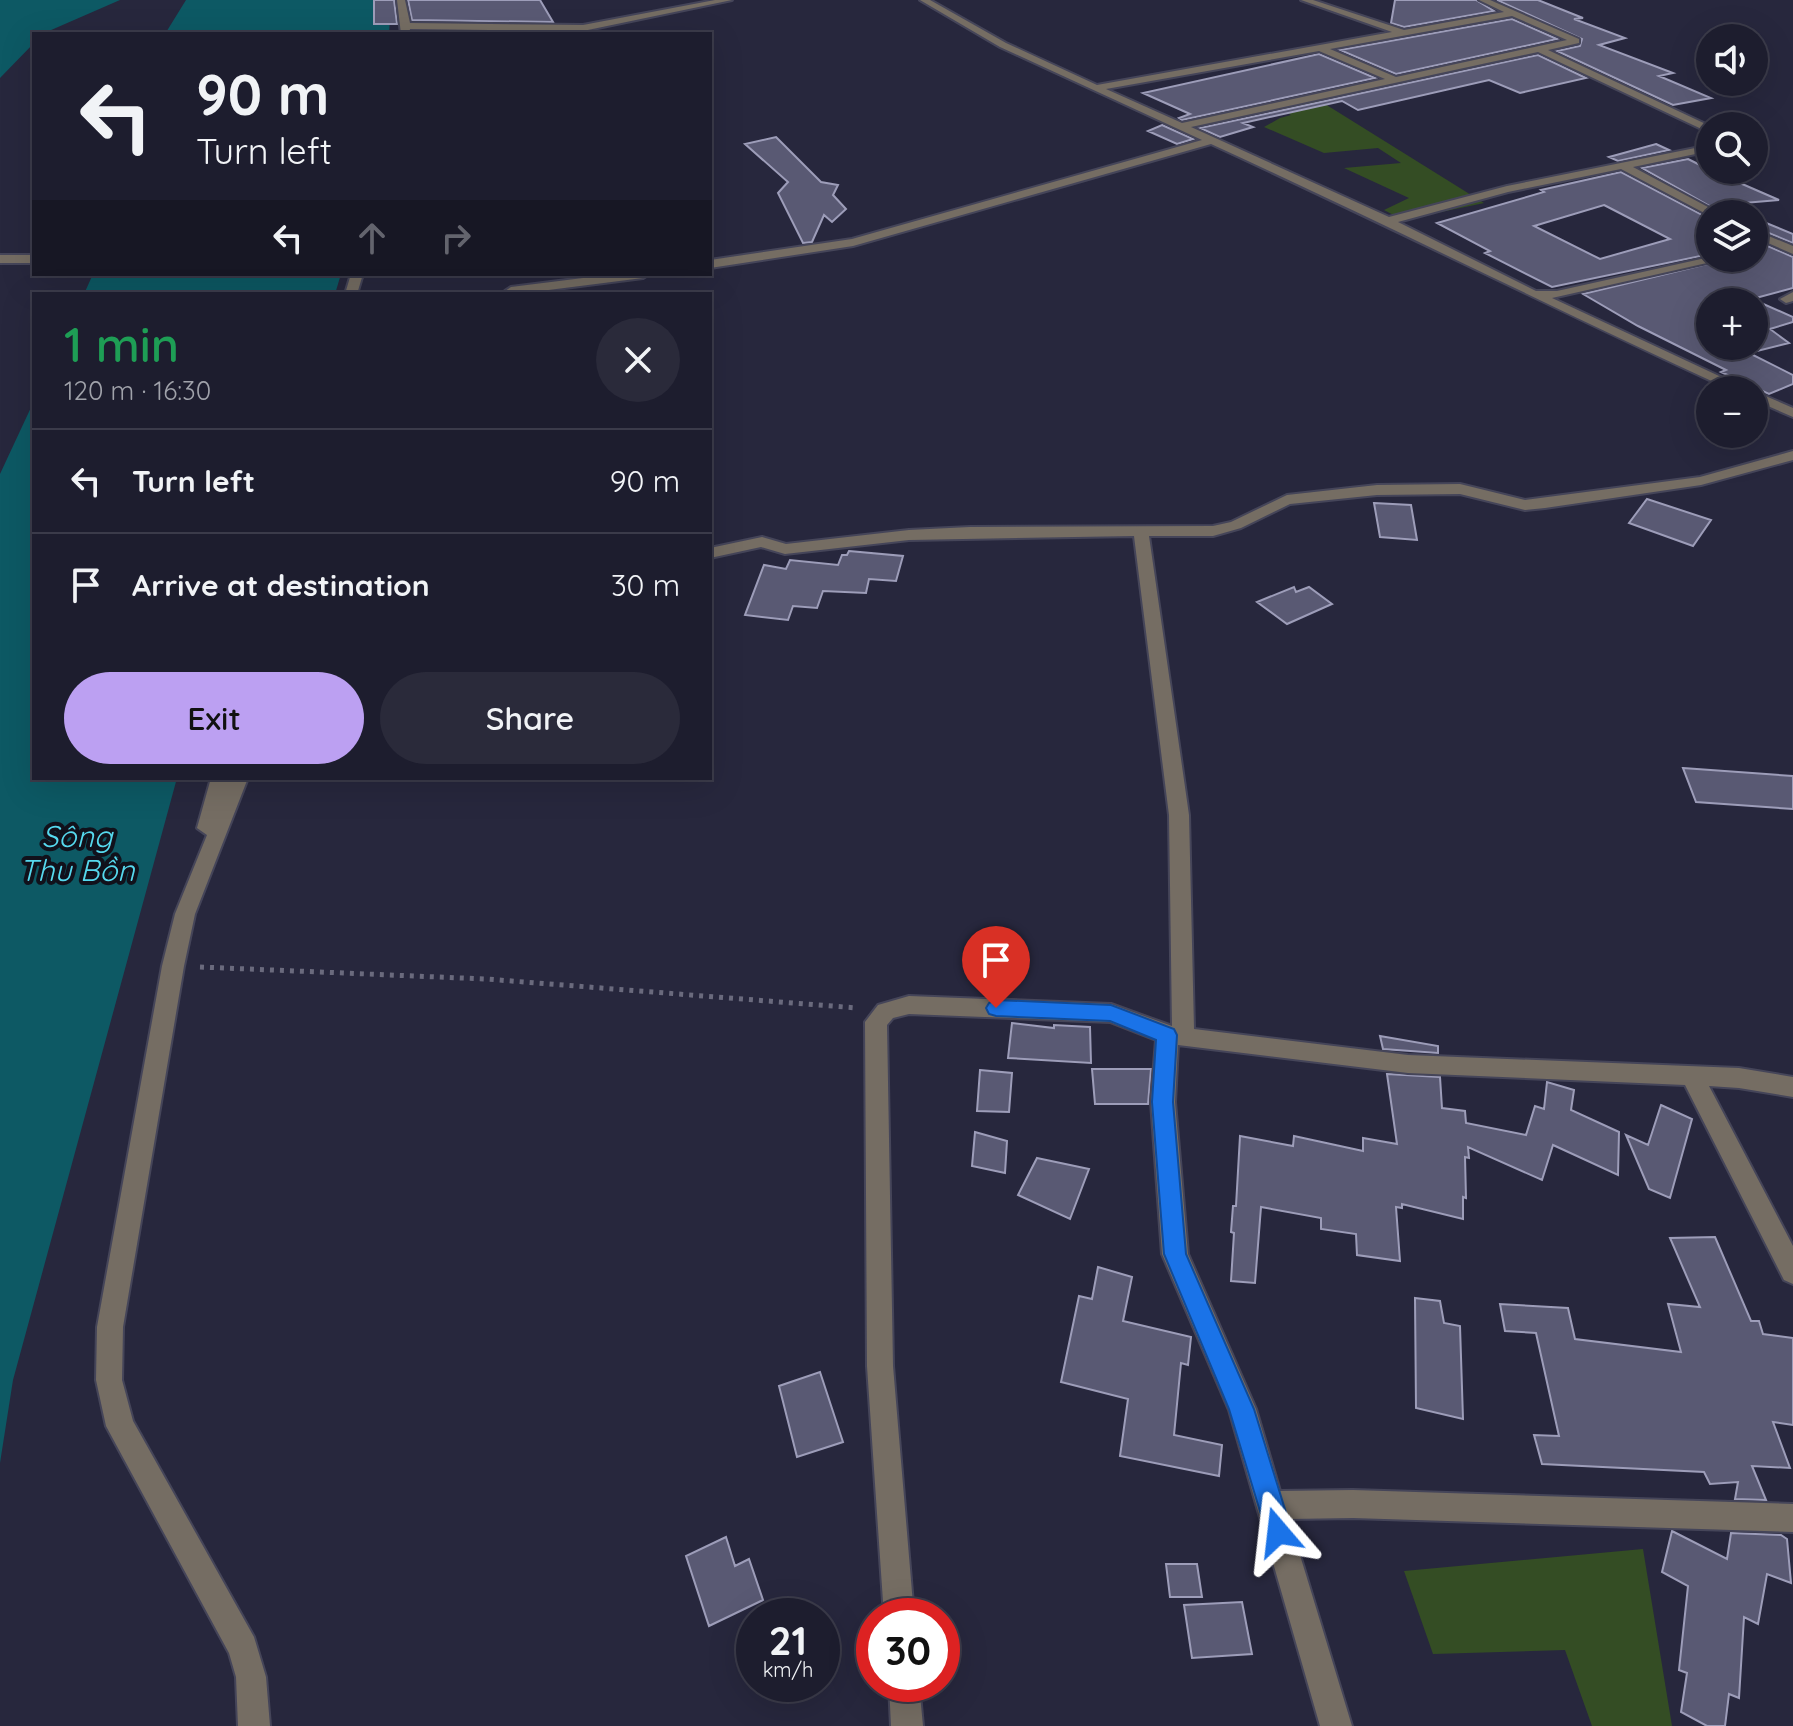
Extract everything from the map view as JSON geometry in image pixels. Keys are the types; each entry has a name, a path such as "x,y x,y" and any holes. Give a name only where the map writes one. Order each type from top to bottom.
{"street":[{"path":"401,0 406,30 520,30 604,25 728,0"},
{"path":"924,0 1003,45 1388,221 1532,294 1711,376"},
{"path":"1305,0 1408,34"},
{"path":"1182,126 1576,41 1483,0"},
{"path":"514,12 520,30"},
{"path":"1099,87 1515,13"},
{"path":"1319,47 1395,80"},
{"path":"1541,50 1696,123"},
{"path":"712,264 868,238 1214,140"},
{"path":"1388,221 1507,189 1696,151"},
{"path":"1621,165 1696,204"},
{"path":"1768,238 1789,245"},
{"path":"1768,249 1789,245"},
{"path":"0,259 32,259"},
{"path":"1532,294 1557,295 1696,264"},
{"path":"510,292 628,276"},
{"path":"1768,401 1793,413"},
{"path":"712,553 762,542 785,549 924,534 1226,529 1287,500 1377,490 1460,489 1525,505 1701,481 1793,455"},
{"path":"1141,531 1179,815 1175,1036 1163,1102 1175,1254 1242,1409 1336,1726"},
{"path":"219,780 173,966 110,1327 109,1380 120,1426 243,1648 251,1677 254,1726"},
{"path":"185,914 238,780"},
{"path":"898,1598 880,1366 876,1022 886,1011 909,1005 1111,1013 1175,1036 1408,1064 1739,1078 1793,1087"},
{"path":"1692,1076 1793,1272"},
{"path":"1270,1505 1353,1504 1793,1518"},
{"path":"905,1702 907,1726"}],"path":[{"path":"173,966 486,979 886,1011"}],"shaded area":[{"path":"1317,99 1484,203 1403,220 1384,210 1409,198 1344,168 1401,163 1378,148 1324,153 1264,127 1291,115 1276,106"},
{"path":"1643,1549 1672,1726 1592,1726 1565,1650 1433,1654 1404,1571"}],"water":[{"path":"0,0 120,0 47,32 32,32 32,45 0,78"},
{"path":"186,0 391,0 389,32 166,32"},
{"path":"92,276 340,276 336,292 85,292"},
{"name":"Sông Thu Bồn","path":"32,405 32,780 176,780 13,1380 0,1463 0,474"}],"building":[{"path":"374,0 394,0 397,24 374,24"},
{"path":"408,0 540,0 553,22 412,20"},
{"path":"1395,0 1476,0 1494,11 1404,27 1391,23"},
{"path":"1497,0 1538,0 1583,18 1574,19 1625,38 1599,45 1673,73 1659,76 1696,92 1696,96 1711,98 1673,105 1557,51 1580,46 1582,39"},
{"path":"1512,19 1557,39 1396,74 1340,50"},
{"path":"1319,54 1375,78 1182,120 1179,118 1190,114 1143,93"},
{"path":"1538,55 1586,78 1520,93 1489,80 1358,110 1342,101 1243,123 1253,127 1220,137 1200,128"},
{"path":"1162,125 1193,139 1177,144 1148,131"},
{"path":"776,137 821,182 838,185 833,195 846,209 832,222 824,215 812,242 803,243 778,193 788,182 745,144"},
{"path":"1656,144 1669,150 1618,161 1609,157"},
{"path":"1688,159 1696,163 1696,184 1742,184 1779,200 1699,200 1642,168"},
{"path":"1621,172 1696,212 1696,257 1552,287 1485,253 1490,251 1437,223 1544,192 1541,190","holes":["1604,205 1670,239 1600,259 1534,226"]},
{"path":"1768,224 1793,234 1793,243 1768,233"},
{"path":"1768,246 1793,257 1793,288 1768,295 1768,288 1696,288 1696,355 1583,294 1696,267 1696,272 1768,272"},
{"path":"1768,306 1793,317 1793,322 1770,329 1789,343 1768,348"},
{"path":"1706,360 1763,360 1793,375 1793,384 1769,394 1768,376 1730,376 1721,372 1726,370"},
{"path":"1647,499 1711,520 1693,546 1629,523"},
{"path":"1374,503 1411,505 1417,540 1380,537"},
{"path":"849,551 903,556 896,581 869,579 866,593 823,591 817,608 793,606 788,620 745,615 764,565 786,569 790,560 838,565 842,555 847,555"},
{"path":"1294,587 1296,592 1309,587 1332,604 1287,624 1257,602"},
{"path":"1683,768 1793,776 1793,809 1696,802"},
{"path":"1012,1023 1054,1028 1054,1025 1090,1027 1091,1063 1008,1058"},
{"path":"1380,1036 1438,1046 1438,1053 1383,1049"},
{"path":"1092,1069 1151,1069 1148,1104 1095,1104"},
{"path":"980,1070 1012,1073 1009,1112 977,1111"},
{"path":"1387,1074 1440,1077 1442,1108 1465,1111 1466,1123 1526,1135 1535,1106 1544,1109 1547,1082 1574,1090 1571,1110 1619,1132 1618,1175 1553,1145 1542,1180 1468,1147 1463,1219 1402,1204 1402,1208 1396,1207 1400,1261 1357,1255 1356,1234 1321,1229 1321,1218 1261,1207 1255,1283 1231,1281 1234,1233 1231,1232 1233,1206 1236,1206 1240,1136 1293,1146 1294,1136 1363,1151 1363,1138 1397,1144"},
{"path":"1661,1105 1692,1119 1670,1198 1649,1189 1626,1135 1648,1145"},
{"path":"975,1132 1007,1141 1005,1173 972,1166"},
{"path":"1037,1158 1089,1169 1070,1219 1018,1195"},
{"path":"1715,1237 1751,1321 1759,1321 1763,1334 1793,1338 1793,1425 1773,1422 1790,1468 1752,1466 1766,1500 1735,1499 1738,1482 1710,1484 1704,1472 1542,1464 1534,1435 1559,1436 1536,1333 1505,1331 1500,1304 1568,1308 1575,1339 1681,1352 1668,1304 1700,1307 1670,1238"},
{"path":"1098,1267 1132,1277 1123,1321 1191,1337 1188,1365 1181,1363 1174,1435 1222,1445 1219,1476 1120,1456 1128,1399 1061,1382 1079,1296 1092,1299"},
{"path":"1415,1298 1440,1301 1444,1323 1460,1326 1463,1419 1416,1408"},
{"path":"820,1372 843,1442 797,1457 779,1386"},
{"path":"1672,1531 1727,1559 1731,1533 1781,1535 1787,1539 1791,1583 1767,1574 1758,1624 1744,1617 1739,1698 1729,1694 1725,1726 1707,1726 1681,1712 1687,1673 1679,1670 1688,1586 1662,1572"},
{"path":"726,1537 735,1566 749,1559 762,1598 736,1598 736,1613 709,1626 686,1556"},
{"path":"1166,1564 1197,1564 1202,1597 1170,1597"},
{"path":"1242,1602 1252,1654 1192,1658 1184,1605"}],"route":[{"path":"996,1008 1111,1013 1167,1035 1163,1102 1175,1254 1242,1409 1278,1532"}]}
